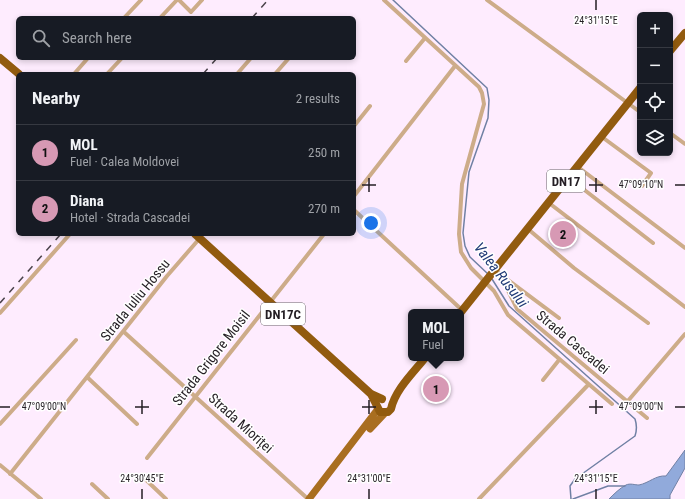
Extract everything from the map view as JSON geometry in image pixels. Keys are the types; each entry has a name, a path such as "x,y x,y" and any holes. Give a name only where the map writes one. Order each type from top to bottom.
{"highway":[{"path":"672,48 685,33"},
{"path":"0,58 17,72"},
{"name":"DN17","path":"463,309 492,276 637,92"},
{"name":"DN17C","path":"198,236 383,405"},
{"path":"383,405 399,390 422,361"}],"main road":[{"path":"308,499 383,405"},
{"path":"314,499 373,425 383,405"}],"street":[{"path":"126,16 140,0"},
{"path":"162,16 178,0 191,12 202,0"},
{"path":"384,0 479,87 482,92 484,104 464,170 460,203 459,234 461,252 492,276 494,291 508,315 612,404"},
{"path":"488,0 637,110"},
{"path":"406,61 425,38"},
{"path":"76,72 86,60"},
{"path":"109,72 120,60"},
{"path":"239,72 249,60"},
{"path":"277,72 288,60"},
{"path":"356,193 455,66"},
{"path":"356,124 370,106"},
{"path":"673,135 685,144"},
{"path":"602,137 651,173 642,186"},
{"path":"578,167 685,248"},
{"path":"569,178 653,243"},
{"path":"549,203 685,307"},
{"path":"356,212 459,309"},
{"path":"528,229 574,268 648,323"},
{"path":"0,312 68,236"},
{"name":"Strada Iuliu Hossu","path":"10,474 124,332 198,236"},
{"name":"Strada Grigore Moisil","path":"147,458 322,236"},
{"name":"Strada Cascadei","path":"492,276 559,318"},
{"name":"Strada Cascadei","path":"492,276 517,309 647,418"},
{"name":"Strada Mioriței","path":"124,332 308,499"},
{"path":"627,402 685,334"},
{"path":"0,424 76,340"},
{"path":"543,380 559,360"},
{"path":"87,377 137,424"},
{"path":"479,499 588,385"},
{"path":"0,465 41,499"},
{"path":"143,477 166,499"},
{"path":"92,484 108,499"}],"water":[{"path":"685,450 685,468 670,495 670,499 609,499 619,489 626,485 639,485 662,476 666,476"}],"waterway":[{"name":"Valea Rusului","path":"393,0 487,88 489,100 488,118 469,172 463,233 465,246 470,257 488,274"},
{"name":"Valea Rusului","path":"492,279 509,306 635,419 635,436 575,479 570,486 571,499"},
{"path":"573,499 608,486 625,486"}],"railway":[{"path":"254,16 268,0"},
{"path":"205,72 215,60"},
{"path":"0,303 59,236"}],"place":[{"name":"Diana","path":"563,234"},
{"name":"MOL","path":"436,389"}]}
